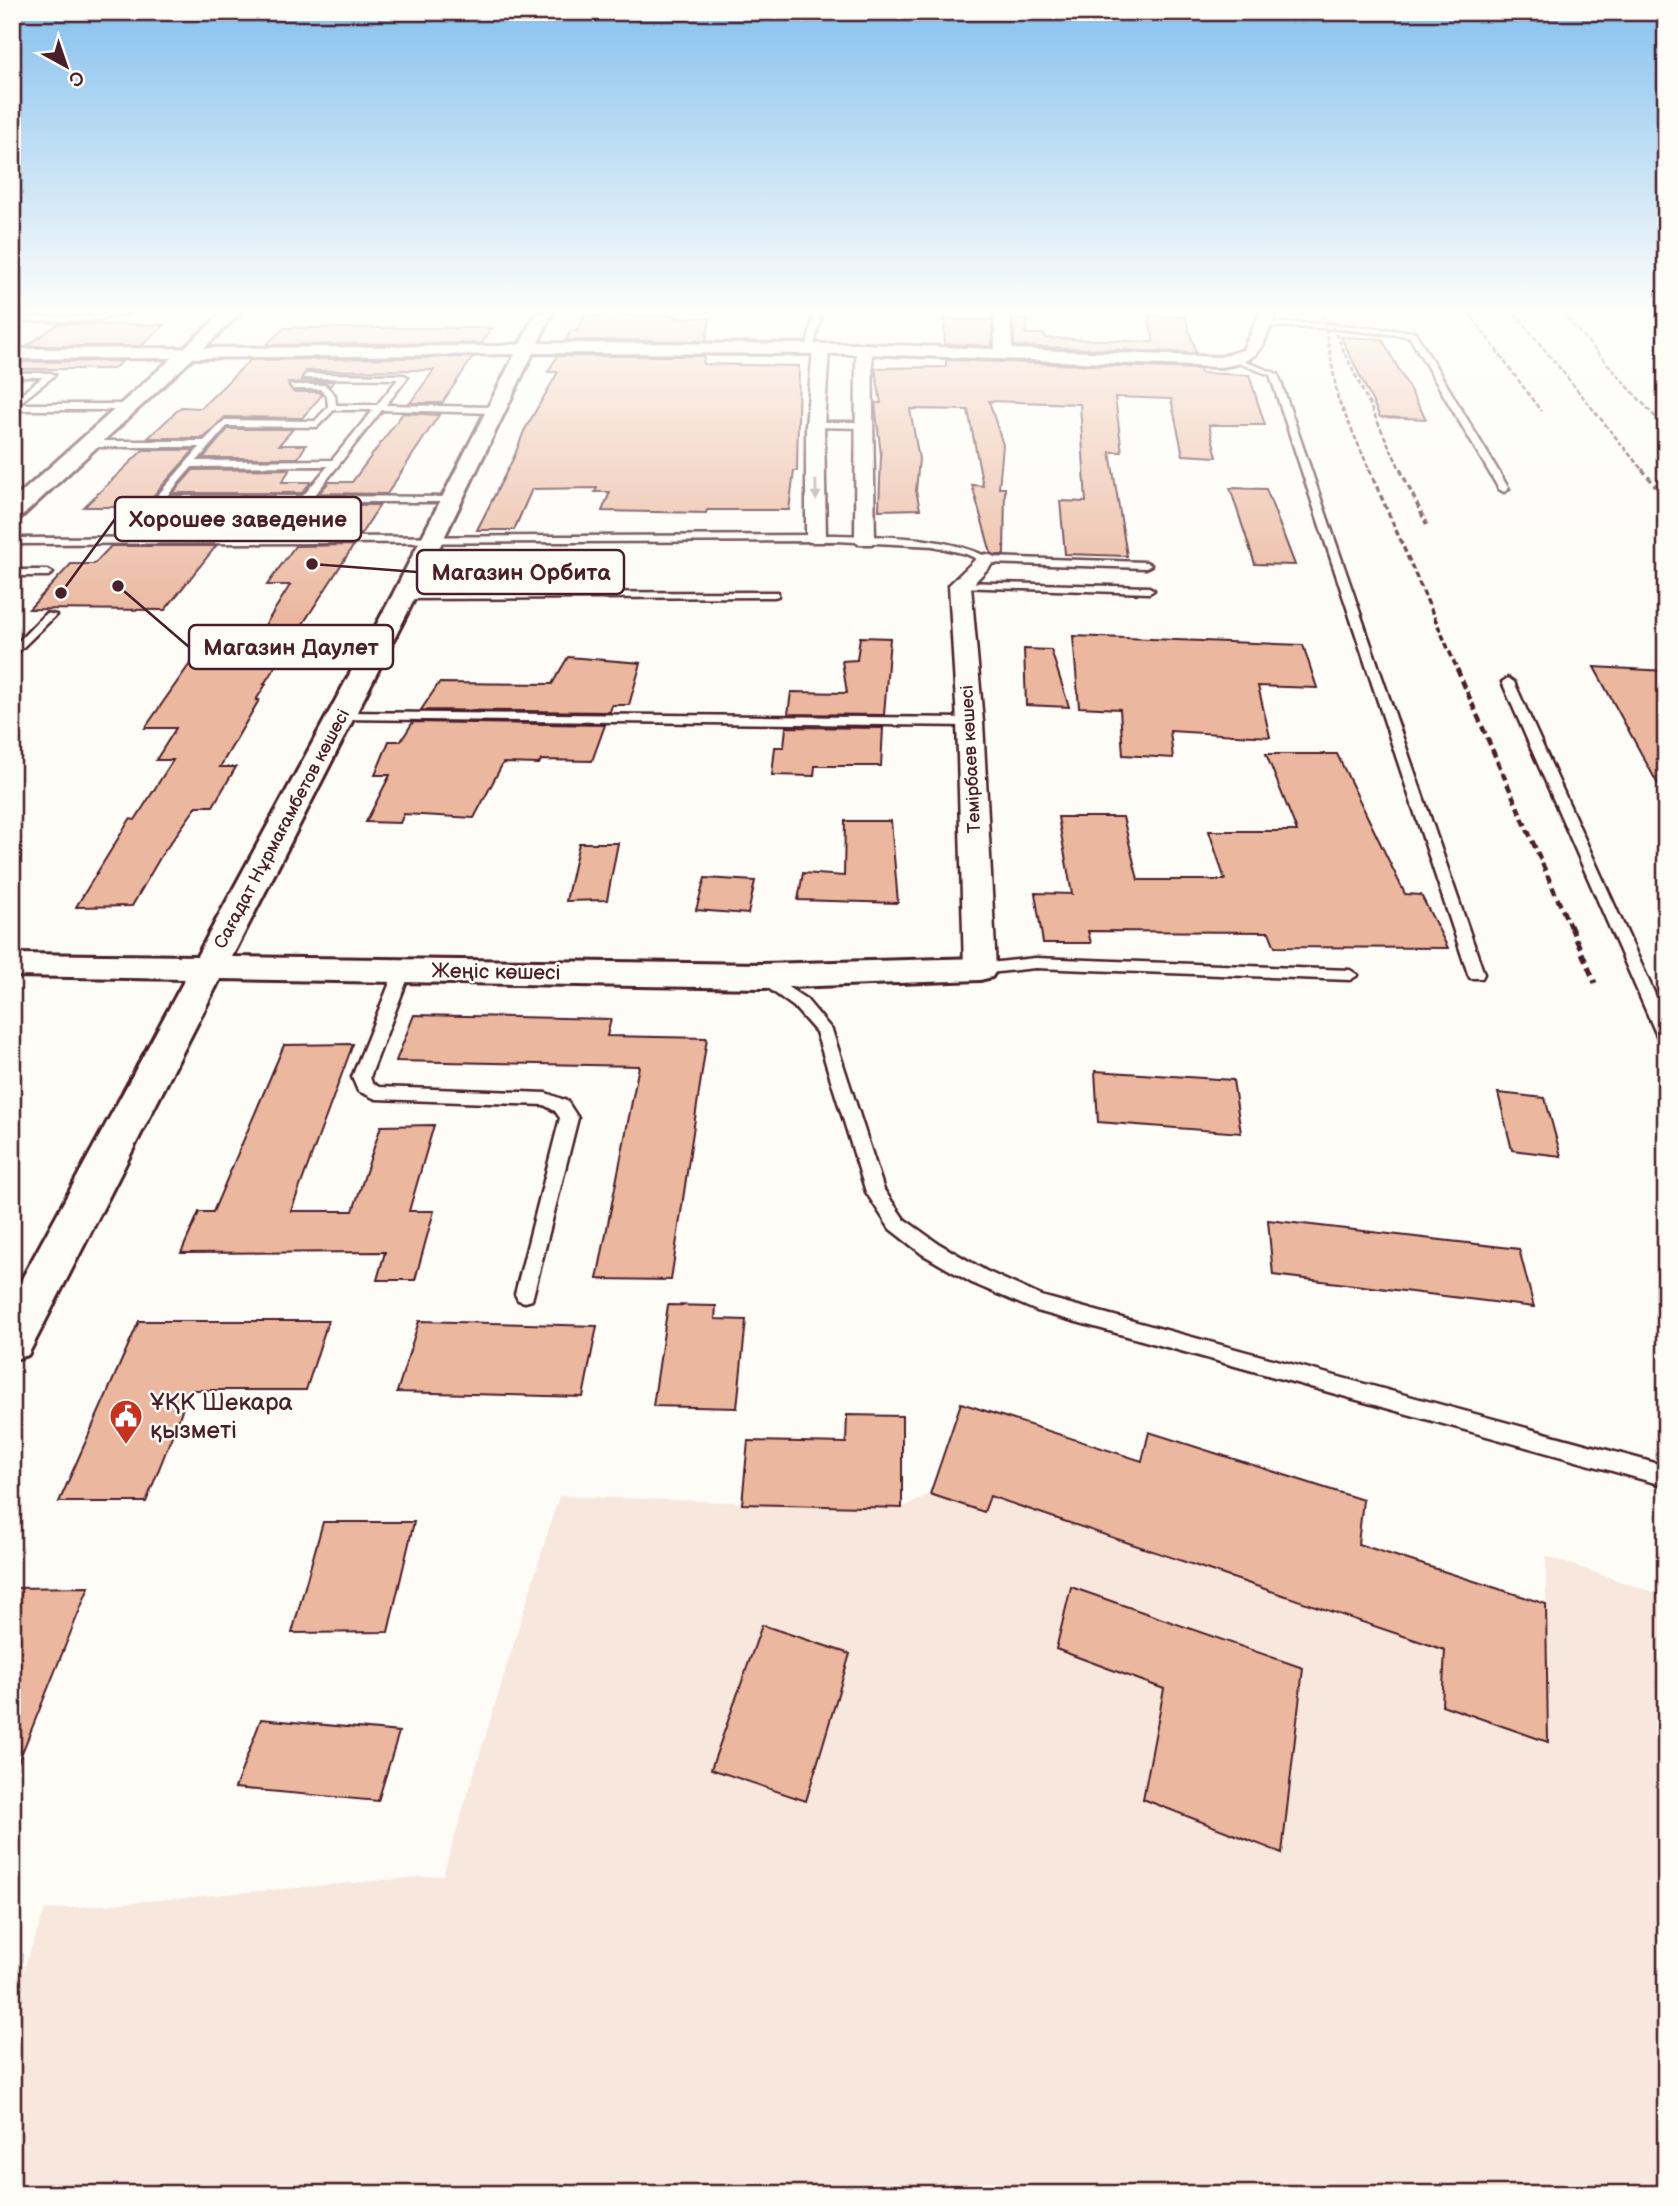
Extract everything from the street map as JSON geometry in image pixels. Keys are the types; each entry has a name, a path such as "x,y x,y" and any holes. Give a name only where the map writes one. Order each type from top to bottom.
{"street":[{"path":"12,513 119,416"},
{"name":"Сағадат Нұрмағамбетов көшесі","path":"12,1341 404,596 491,416"},
{"path":"815,416 816,538"},
{"path":"863,416 865,540"},
{"path":"960,585 986,560"},
{"name":"Темірбаев көшесі","path":"960,585 970,722 980,969"},
{"name":"Жеңіс көшесі","path":"12,965 763,976 980,969"}],"lane":[{"path":"324,416 317,424 225,423 159,499 450,499"},
{"path":"307,498 373,416"},
{"path":"1288,416 1476,974"},
{"path":"1461,416 1504,489"},
{"path":"815,425 863,425"},
{"path":"88,444 206,444"},
{"path":"189,464 335,463"},
{"path":"12,541 816,538 966,549 986,560 1146,565"},
{"path":"12,573 48,573"},
{"path":"960,585 1149,590"},
{"path":"404,596 774,594"},
{"path":"12,655 50,615"},
{"path":"1508,682 1666,1038"},
{"path":"341,716 970,722"},
{"path":"980,969 1035,963 1350,975"},
{"path":"402,970 361,1077 364,1087 376,1093 546,1099 561,1106 569,1118 525,1294"},
{"path":"763,976 800,1003 824,1030 875,1192 897,1224 929,1248 979,1278 1037,1303 1666,1476"}],"shaded area":[{"path":"930,1494 984,1512 990,1496 1352,1618 1358,1544 1546,1604 1546,1556 1666,1597 1666,2194 12,2194 12,2002 45,1910 443,1875 559,1496 902,1508"}],"building":[{"path":"171,416 304,416 225,417 203,438 148,438"},
{"path":"401,416 438,416 387,494 319,493 329,482 352,482"},
{"path":"533,416 798,416 797,471 794,471 789,510 707,510 706,513 602,511 610,492 595,492 597,488 532,489 514,530 477,530 514,457"},
{"path":"876,416 911,416 919,459 916,491 920,509 879,510 881,455"},
{"path":"969,416 994,416 1003,445 999,488 1005,488 1004,555 991,553 972,485 983,486"},
{"path":"1081,416 1117,416 1122,452 1110,452 1127,556 1065,554 1060,501 1086,502"},
{"path":"1175,416 1262,416 1265,425 1209,425 1217,457 1183,455"},
{"path":"1424,416 1426,419 1380,417"},
{"path":"228,429 293,429 279,445 306,445 298,458 203,458"},
{"path":"143,450 194,450 154,495 154,503 158,504 380,505 361,534 303,534 310,525 234,524 225,535 121,535 147,507 84,507"},
{"path":"290,469 282,482 311,482 302,493 173,493 193,470"},
{"path":"1230,488 1266,489 1295,565 1255,564"},
{"path":"354,545 264,684 256,700 259,700 220,767 236,767 213,806 197,806 161,856 132,906 76,907 130,819 135,820 173,760 156,760 176,728 145,728 196,655 242,656 251,643 254,643 290,585 267,585 295,546"},
{"path":"111,546 216,546 165,610 29,609 71,564 94,564"},
{"path":"1073,636 1303,645 1317,688 1258,686 1270,737 1170,731 1173,758 1123,755 1120,709 1079,707"},
{"path":"860,637 890,638 884,715 788,714 791,692 847,693 842,661 857,660"},
{"path":"1024,649 1051,650 1069,707 1026,705"},
{"path":"568,657 641,663 629,705 612,705 610,712 421,710 439,683 552,684"},
{"path":"1594,667 1666,671 1666,799"},
{"path":"413,722 605,725 592,761 541,760 539,764 503,763 474,818 404,814 400,823 366,822 390,775 375,775 389,741 401,741"},
{"path":"786,727 883,728 881,766 815,766 814,776 772,775 775,747 784,747"},
{"path":"1266,754 1337,754 1405,894 1421,895 1448,948 1275,947 1269,932 1088,931 1091,943 1043,943 1035,893 1072,894 1058,817 1123,817 1138,880 1225,880 1209,831 1297,831"},
{"path":"845,821 891,821 898,903 798,900 803,873 844,876"},
{"path":"579,843 618,843 607,900 566,901"},
{"path":"705,878 755,881 748,914 696,910"},
{"path":"414,1015 611,1019 607,1036 707,1038 671,1280 597,1279 639,1066 396,1061"},
{"path":"353,1044 291,1211 353,1211 381,1126 434,1125 409,1211 434,1211 415,1280 377,1280 385,1252 181,1253 199,1212 213,1212 284,1045"},
{"path":"1095,1071 1233,1080 1241,1133 1098,1122"},
{"path":"1498,1093 1545,1098 1561,1156 1512,1150"},
{"path":"1268,1220 1519,1249 1534,1307 1273,1275"},
{"path":"668,1305 716,1306 715,1319 746,1320 737,1408 653,1406"},
{"name":"ҰҚК Шекара қызметі","path":"139,1321 328,1321 306,1390 190,1390 146,1502 59,1502"},
{"path":"419,1321 597,1326 583,1397 397,1392"},
{"path":"961,1403 1142,1461 1149,1432 1363,1500 1358,1544 1546,1604 1548,1742 1442,1705 1445,1650 990,1496 984,1512 930,1494"},
{"path":"847,1415 902,1416 902,1508 742,1504 748,1441 846,1443"},
{"path":"323,1522 414,1522 388,1632 292,1633"},
{"path":"89,1587 13,1775 12,1775 12,1588"},
{"path":"1071,1587 1303,1668 1282,1853 1143,1799 1164,1689 1056,1649"},
{"path":"762,1625 850,1654 806,1801 711,1769"},
{"path":"261,1719 399,1732 378,1801 235,1788"}],"railway":[{"path":"1346,416 1370,471"},
{"path":"1375,416 1401,471"},
{"path":"1598,416 1643,471"},
{"path":"1654,416 1666,429"},
{"path":"1369,469 1458,671"},
{"path":"1400,469 1427,525"},
{"path":"1642,469 1666,499"},
{"path":"1457,669 1570,927"},
{"path":"1570,925 1595,983"}],"place":[{"name":"Магазин Орбита","path":"312,564"},
{"name":"Магазин Даулет","path":"118,586"},
{"name":"Хорошее заведение","path":"61,593"},
{"name":"ҰҚК Шекара қызметі","path":"126,1446"}]}
